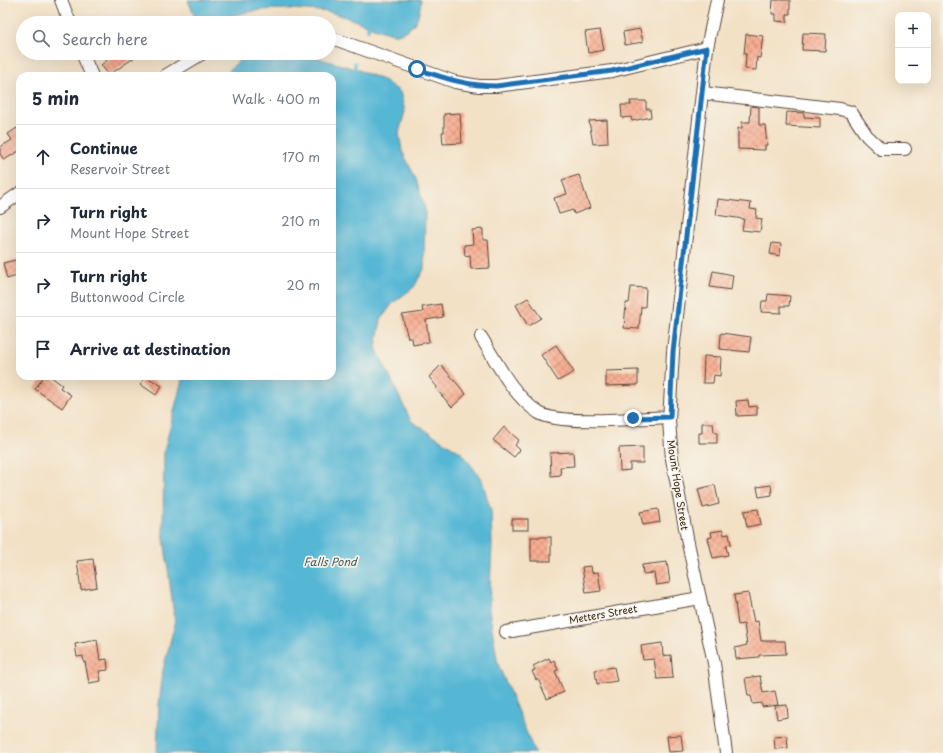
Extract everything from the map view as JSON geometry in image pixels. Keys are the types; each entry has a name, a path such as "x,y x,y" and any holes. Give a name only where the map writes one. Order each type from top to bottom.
{"street":[{"path":"61,0 67,16"},
{"name":"Mount Hope Street","path":"717,0 707,48 673,352 670,417 672,459 714,664 726,753"},
{"path":"336,40 455,82 479,86 503,85 612,71 707,48"},
{"path":"85,60 90,72"},
{"path":"172,72 191,60"},
{"path":"703,93 840,109 851,112 867,136 881,149 905,149"},
{"path":"0,206 16,196"},
{"path":"482,337 501,368 524,400 539,413 558,420 670,417"},
{"name":"Metters Street","path":"506,632 700,598"}],"water":[{"path":"188,0 421,0 418,17 415,22 408,29 397,34 385,32 328,12 296,9 253,11 232,16 195,16"},
{"name":"Falls Pond","path":"240,60 324,60 359,70 385,81 400,92 405,111 399,133 402,151 416,179 425,209 424,269 414,287 393,303 381,319 376,348 411,421 462,453 482,480 491,511 492,545 489,610 498,664 535,753 157,753 159,705 163,670 175,623 163,530 164,451 182,380 336,380 336,72 227,72"}],"building":[{"path":"773,0 790,0 790,14 787,14 787,22 776,21 776,14 772,14"},
{"path":"640,29 643,42 625,45 623,32"},
{"path":"600,30 604,50 588,53 585,32"},
{"path":"803,33 826,34 825,51 802,50"},
{"path":"746,34 763,36 760,58 757,57 756,70 745,69 746,54 744,54"},
{"path":"107,60 131,60 113,72 107,72 101,65"},
{"path":"630,101 646,101 646,109 650,109 651,117 632,121 631,117 622,118 621,105 631,105"},
{"path":"751,106 759,107 759,125 765,125 767,145 765,145 765,150 738,149 738,128 742,128 742,122 750,122"},
{"path":"787,112 804,113 804,117 820,118 820,128 786,126"},
{"path":"460,113 462,143 443,144 442,132 444,132 444,114"},
{"path":"607,120 608,143 593,144 589,121"},
{"path":"16,129 16,153 4,160 0,154 0,147 12,140 8,134"},
{"path":"579,175 590,208 574,214 573,210 559,214 554,198 567,194 562,180"},
{"path":"718,199 751,203 750,209 757,210 756,218 762,219 760,232 742,230 744,219 716,215"},
{"path":"483,229 483,240 488,240 490,268 471,269 470,255 465,256 464,245 473,244 472,230"},
{"path":"772,243 781,244 780,256 770,254"},
{"path":"16,260 16,276 7,279 3,263"},
{"path":"713,271 733,275 731,290 710,287"},
{"path":"631,287 646,288 645,307 641,307 639,329 624,328 626,303 629,303"},
{"path":"768,294 790,296 789,306 781,306 781,313 761,312 762,301 767,301"},
{"path":"528,298 541,318 528,326 516,305"},
{"path":"441,304 443,317 426,320 429,342 413,345 412,338 408,338 402,315 423,312 422,307"},
{"path":"721,333 751,337 749,352 720,349"},
{"path":"556,345 574,372 558,381 541,355"},
{"path":"704,356 721,357 720,376 714,375 713,383 703,383"},
{"path":"441,365 466,394 452,407 436,389 437,387 429,377"},
{"path":"638,370 638,385 606,386 606,371"},
{"path":"41,380 55,380 62,385 60,388 71,395 62,408 35,389"},
{"path":"142,380 152,380 162,386 156,395 140,384"},
{"path":"748,400 749,407 757,406 757,415 737,416 736,401"},
{"path":"702,423 713,423 714,432 717,432 717,443 699,443 699,433 702,433"},
{"path":"504,427 519,440 515,445 520,450 514,457 493,440"},
{"path":"643,447 643,463 630,463 630,470 620,471 619,448"},
{"path":"573,452 574,466 560,467 561,475 551,476 550,453"},
{"path":"715,485 719,504 703,508 698,489"},
{"path":"771,485 772,495 759,497 757,487"},
{"path":"658,509 660,522 643,525 640,512"},
{"path":"758,509 761,524 747,527 744,511"},
{"path":"512,519 528,519 528,530 512,530"},
{"path":"723,530 724,535 729,534 731,545 726,546 728,555 713,558 708,538 712,537 711,532"},
{"path":"531,537 551,537 551,561 531,561"},
{"path":"93,559 97,587 81,590 77,561"},
{"path":"667,562 670,583 656,585 654,573 643,574 642,565"},
{"path":"591,566 592,573 598,572 601,591 586,593 582,567"},
{"path":"748,593 754,622 758,621 761,641 785,641 786,654 759,655 759,657 736,659 735,648 747,645 744,624 738,625 734,595"},
{"path":"97,640 100,660 107,659 108,670 99,671 101,681 89,683 83,656 77,657 75,644"},
{"path":"662,643 663,656 671,655 673,678 657,679 654,659 643,660 641,646"},
{"path":"549,658 551,662 554,660 558,670 555,671 564,692 547,699 538,679 536,680 532,671 535,670 533,666"},
{"path":"614,667 617,681 597,684 595,670"},
{"path":"760,676 763,693 775,691 778,705 762,707 762,703 753,704 751,696 748,696 745,678"},
{"path":"787,705 788,717 777,719 775,706"},
{"path":"681,735 683,751 669,752 667,736"},
{"path":"787,736 788,748 775,749 774,737"}],"waterway":[{"path":"368,20 368,30"},
{"path":"355,63 355,72"}],"route":[{"path":"417,69 455,82 479,86 496,86 612,71 707,48 673,352 670,417 633,418"}]}
